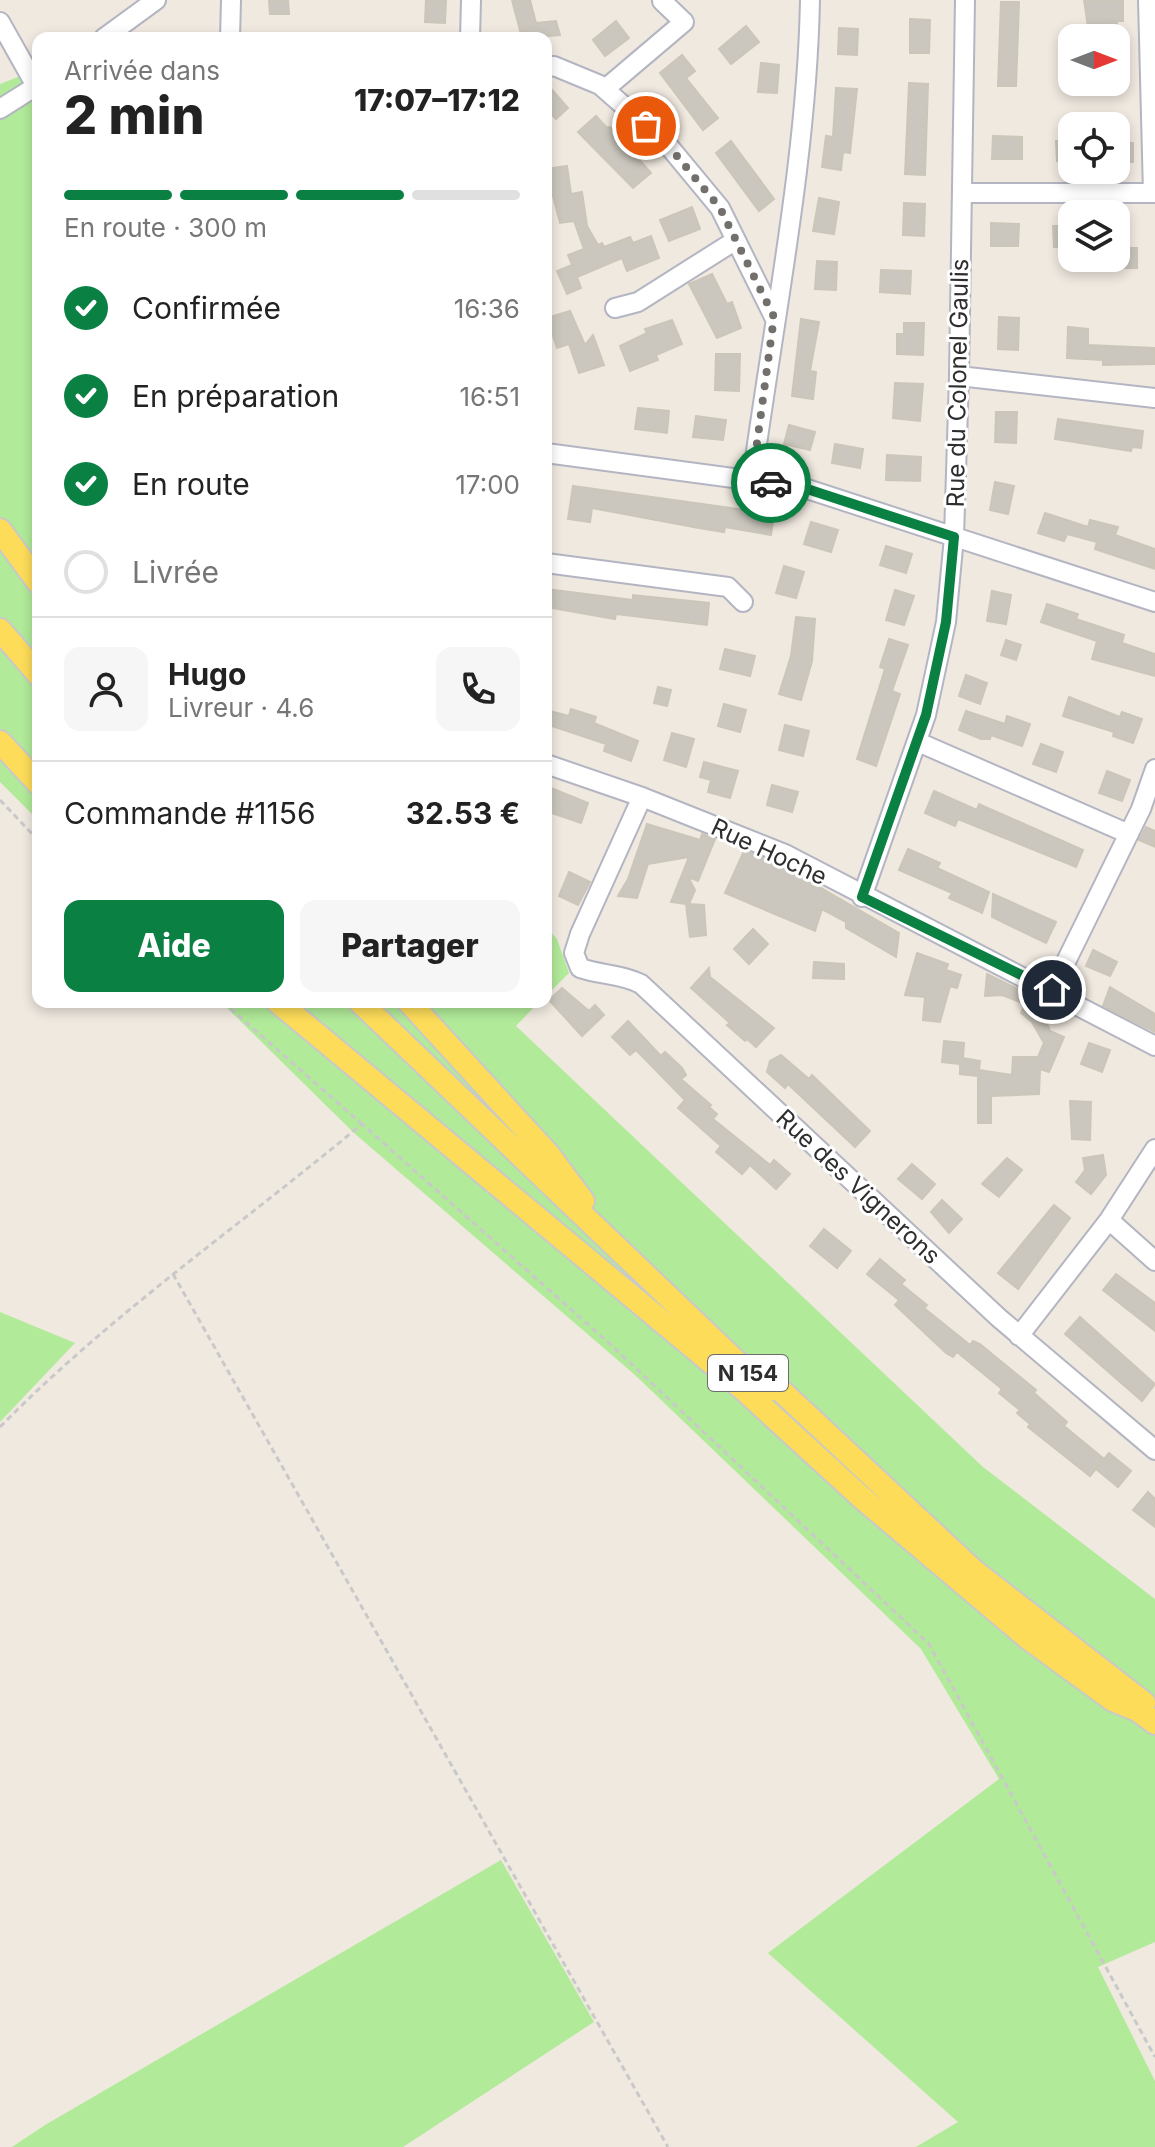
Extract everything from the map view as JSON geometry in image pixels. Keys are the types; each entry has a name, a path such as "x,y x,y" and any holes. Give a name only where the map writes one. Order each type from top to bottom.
{"main road":[{"path":"0,530 32,574"},
{"path":"0,617 32,654"},
{"path":"0,630 32,667"},
{"path":"0,742 32,777"},
{"path":"285,1008 742,1388 861,1497 1028,1638 1113,1700 1145,1710"},
{"name":"N 154","path":"366,1008 912,1527 1010,1612 1145,1710"},
{"name":"N 154","path":"380,1008 974,1571 1145,1710 1155,1723"},
{"path":"414,1008 549,1155 583,1201"}],"street":[{"path":"112,32 156,0"},
{"path":"230,32 231,0"},
{"path":"470,32 471,0"},
{"path":"752,480 795,174 809,43 810,0"},
{"name":"Rue du Colonel Gaulis","path":"862,897 918,742 946,622 954,537 959,376 965,0"},
{"path":"962,193 1154,193 1148,0"},
{"path":"605,89 684,22 662,1"},
{"path":"0,22 32,76"},
{"path":"552,66 605,89 667,144 720,208 774,317"},
{"path":"3,101 32,87"},
{"path":"615,308 638,302 736,240"},
{"path":"959,376 1155,398"},
{"path":"552,454 801,487 1155,602"},
{"path":"552,564 728,587 743,602"},
{"path":"918,742 1129,834"},
{"name":"Rue Hoche","path":"552,766 642,797 785,854 862,897 1052,990 1155,1046"},
{"path":"1052,990 1129,834 1155,769"},
{"name":"Rue des Vignerons","path":"642,797 580,934 574,953 580,968 598,974 627,977 641,984 1019,1336 1155,1450"},
{"path":"1019,1336 1109,1220 1155,1149"},
{"path":"1109,1220 1155,1261"}],"path":[{"path":"0,800 32,834"},
{"path":"230,1008 610,1344 929,1644 1155,2057"},
{"path":"0,1427 60,1366 362,1124"},
{"path":"173,1274 668,2147"}],"green space":[{"path":"32,71 32,814 0,782 0,84"},
{"path":"552,934 557,939 569,973 552,990"},
{"path":"227,1008 533,1008 516,1026 983,1467 1155,1599 1155,1942 1098,1967 1155,2081 1155,2147 916,2147 958,2122 768,1953 999,1779 921,1649 635,1375 354,1133"},
{"path":"0,1312 75,1343 0,1422"},
{"path":"501,1860 594,2022 403,2147 12,2147 45,2125"}],"building":[{"path":"269,0 288,0 289,14 270,14"},
{"path":"426,0 446,0 445,23 425,22"},
{"path":"512,0 530,0 536,23 556,21 560,35 552,36 552,32 520,32"},
{"path":"1084,0 1123,0 1123,21 1117,21 1117,24 1088,24"},
{"path":"1001,2 1019,2 1016,86 998,86"},
{"path":"910,19 930,20 929,53 910,53"},
{"path":"616,21 629,38 605,56 593,40"},
{"path":"746,26 759,42 731,64 719,49"},
{"path":"839,28 858,29 857,55 838,54"},
{"path":"682,55 695,71 686,78 718,118 703,130 660,73"},
{"path":"761,63 779,65 777,93 758,92"},
{"path":"909,83 928,84 925,175 905,174"},
{"path":"836,88 857,89 850,153 843,152 841,170 822,167 826,136 833,137"},
{"path":"552,90 568,108 556,119 552,115"},
{"path":"596,116 607,128 610,127 651,173 633,188 578,132"},
{"path":"993,136 1022,137 1022,159 992,159"},
{"path":"731,141 774,199 759,211 716,153"},
{"path":"1130,143 1133,143 1133,162 1130,162"},
{"path":"567,166 571,194 582,192 587,226 598,245 602,243 604,247 630,237 633,243 651,236 659,258 627,271 622,258 577,277 581,288 567,294 557,271 572,265 568,255 584,249 574,221 560,223 552,196 552,168"},
{"path":"819,198 839,202 834,234 813,231"},
{"path":"904,203 925,204 924,236 903,235"},
{"path":"692,207 700,229 669,241 660,220"},
{"path":"991,223 1019,224 1018,246 991,246"},
{"path":"1053,226 1058,226 1058,247 1054,247"},
{"path":"1130,248 1137,248 1137,268 1130,268"},
{"path":"817,261 837,262 836,290 815,289"},
{"path":"881,270 911,271 910,294 880,292"},
{"path":"712,274 727,304 732,302 741,328 717,338 689,284"},
{"path":"570,311 585,345 593,335 604,365 579,373 569,344 557,348 552,333 552,316"},
{"path":"999,317 1019,318 1018,350 998,349"},
{"path":"801,319 819,322 810,371 816,372 813,399 792,396"},
{"path":"672,320 682,344 656,355 658,360 630,371 620,346 647,333 645,329"},
{"path":"904,323 924,323 923,355 897,354 897,334 904,334"},
{"path":"1068,327 1088,329 1088,345 1155,348 1155,364 1103,365 1103,360 1067,358"},
{"path":"716,354 740,354 739,391 715,390"},
{"path":"895,383 923,384 920,421 893,418"},
{"path":"638,408 669,411 667,433 635,429"},
{"path":"996,412 1017,412 1016,443 995,442"},
{"path":"696,416 726,420 723,440 693,437"},
{"path":"1058,419 1143,431 1141,448 1132,447 1131,451 1055,439"},
{"path":"789,425 815,432 810,450 784,444"},
{"path":"835,444 863,449 860,468 832,463"},
{"path":"887,455 921,457 920,481 886,480"},
{"path":"995,482 1014,486 1008,514 990,510"},
{"path":"573,486 774,514 771,535 725,527 724,532 592,508 590,522 568,519"},
{"path":"1045,513 1088,527 1090,520 1118,527 1115,535 1155,549 1155,569 1095,549 1097,542 1067,534 1064,541 1038,533"},
{"path":"811,522 838,530 831,552 804,544"},
{"path":"886,546 912,554 906,573 880,565"},
{"path":"784,566 804,572 796,598 776,593"},
{"path":"552,590 633,600 633,595 709,603 707,625 616,614 615,619 552,608"},
{"path":"895,590 914,596 904,625 886,620"},
{"path":"992,591 1011,595 1006,624 987,621"},
{"path":"1047,604 1078,614 1076,619 1124,635 1122,643 1155,654 1155,676 1092,659 1097,641 1041,622"},
{"path":"796,617 815,619 812,661 801,700 779,694 791,656"},
{"path":"889,639 908,645 892,691 900,694 876,766 857,759 885,669 880,667"},
{"path":"1006,640 1021,645 1016,660 1001,655"},
{"path":"725,649 755,656 750,676 720,669"},
{"path":"966,675 987,683 980,704 959,696"},
{"path":"658,687 671,690 667,706 654,703"},
{"path":"1069,697 1120,717 1122,712 1142,719 1133,743 1113,736 1114,732 1063,716"},
{"path":"724,704 746,710 740,732 718,726"},
{"path":"571,709 596,717 594,723 638,741 631,761 604,751 606,744 552,726 552,712 569,716"},
{"path":"966,711 1005,724 1007,716 1030,724 1022,746 991,735 990,739 981,739 959,730"},
{"path":"785,725 809,731 803,756 779,750"},
{"path":"672,733 694,739 686,767 664,760"},
{"path":"1041,744 1063,752 1056,772 1033,764"},
{"path":"704,762 738,771 730,798 708,792 711,780 700,777"},
{"path":"1107,771 1130,780 1122,801 1099,793"},
{"path":"772,785 798,792 792,812 767,805"},
{"path":"552,788 588,803 581,823 552,813"},
{"path":"934,791 977,810 979,804 1083,850 1076,867 958,819 955,826 925,813"},
{"path":"647,824 700,840 702,834 715,839 698,881 688,877 695,890 689,904 704,905 706,935 690,937 686,904 671,902 689,857 648,864 637,898 618,896 628,879"},
{"path":"1146,827 1155,831 1155,847 1139,840"},
{"path":"908,849 940,863 937,868 989,892 982,913 949,898 952,893 899,870"},
{"path":"744,851 779,864 899,933 896,957 846,928 846,922 822,909 815,931 725,893"},
{"path":"569,872 590,882 578,905 559,896"},
{"path":"993,894 1056,922 1046,943 992,917"},
{"path":"753,929 768,944 749,964 734,949"},
{"path":"1093,950 1117,962 1110,976 1086,966"},
{"path":"917,953 948,964 946,970 961,975 957,988 950,986 940,1022 923,1020 925,997 905,995"},
{"path":"814,962 844,964 844,979 813,978"},
{"path":"709,968 710,977 774,1028 756,1047 727,1025 730,1023 691,988"},
{"path":"987,974 1051,1005 1045,1018 1050,1031 1064,1037 1049,1072 1040,1069 1039,1094 991,1096 991,1123 978,1123 978,1076 960,1074 960,1064 942,1062 944,1041 964,1043 963,1058 980,1061 979,1070 1012,1075 1013,1057 1038,1057 1044,1043 1032,1022 1021,1013 1025,1004 1002,995 985,996"},
{"path":"1110,987 1155,1014 1155,1032 1103,1006"},
{"path":"562,988 589,1011 595,1005 604,1015 582,1036 552,1003 552,997"},
{"path":"628,1021 661,1056 665,1052 682,1068 686,1075 681,1079 711,1105 709,1107 717,1114 713,1119 770,1165 774,1160 790,1174 776,1189 750,1165 742,1174 716,1152 721,1146 678,1108 685,1100 636,1050 630,1055 612,1037"},
{"path":"1089,1043 1110,1050 1102,1072 1081,1064"},
{"path":"781,1055 809,1079 812,1075 870,1131 855,1147 788,1084 785,1088 767,1072 770,1061"},
{"path":"1070,1101 1091,1102 1090,1140 1072,1139"},
{"path":"1103,1155 1106,1175 1091,1194 1076,1182 1085,1170 1083,1158"},
{"path":"1007,1158 1022,1170 999,1197 982,1184"},
{"path":"912,1164 935,1184 922,1199 898,1179"},
{"path":"942,1200 962,1219 949,1233 931,1212"},
{"path":"1054,1205 1070,1218 1018,1289 998,1273"},
{"path":"824,1229 851,1251 837,1268 810,1246"},
{"path":"880,1259 905,1280 901,1284 927,1305 924,1308 970,1345 973,1341 980,1344 1036,1390 1034,1393 1067,1422 1064,1426 1104,1459 1090,1476 1028,1427 1030,1424 1017,1413 1020,1410 999,1393 1002,1389 957,1352 953,1357 946,1353 895,1305 899,1300 867,1274"},
{"path":"1116,1274 1155,1303 1155,1331 1103,1290"},
{"path":"1080,1317 1155,1384 1142,1401 1065,1334"},
{"path":"1109,1453 1131,1471 1118,1487 1096,1469"},
{"path":"1148,1492 1155,1499 1155,1527 1133,1510"}],"way so far":[{"path":"646,126 667,144 720,208 774,317 752,480 771,483"}],"route":[{"path":"771,483 801,487 954,537 946,622 926,715 862,897 1052,990"}]}
